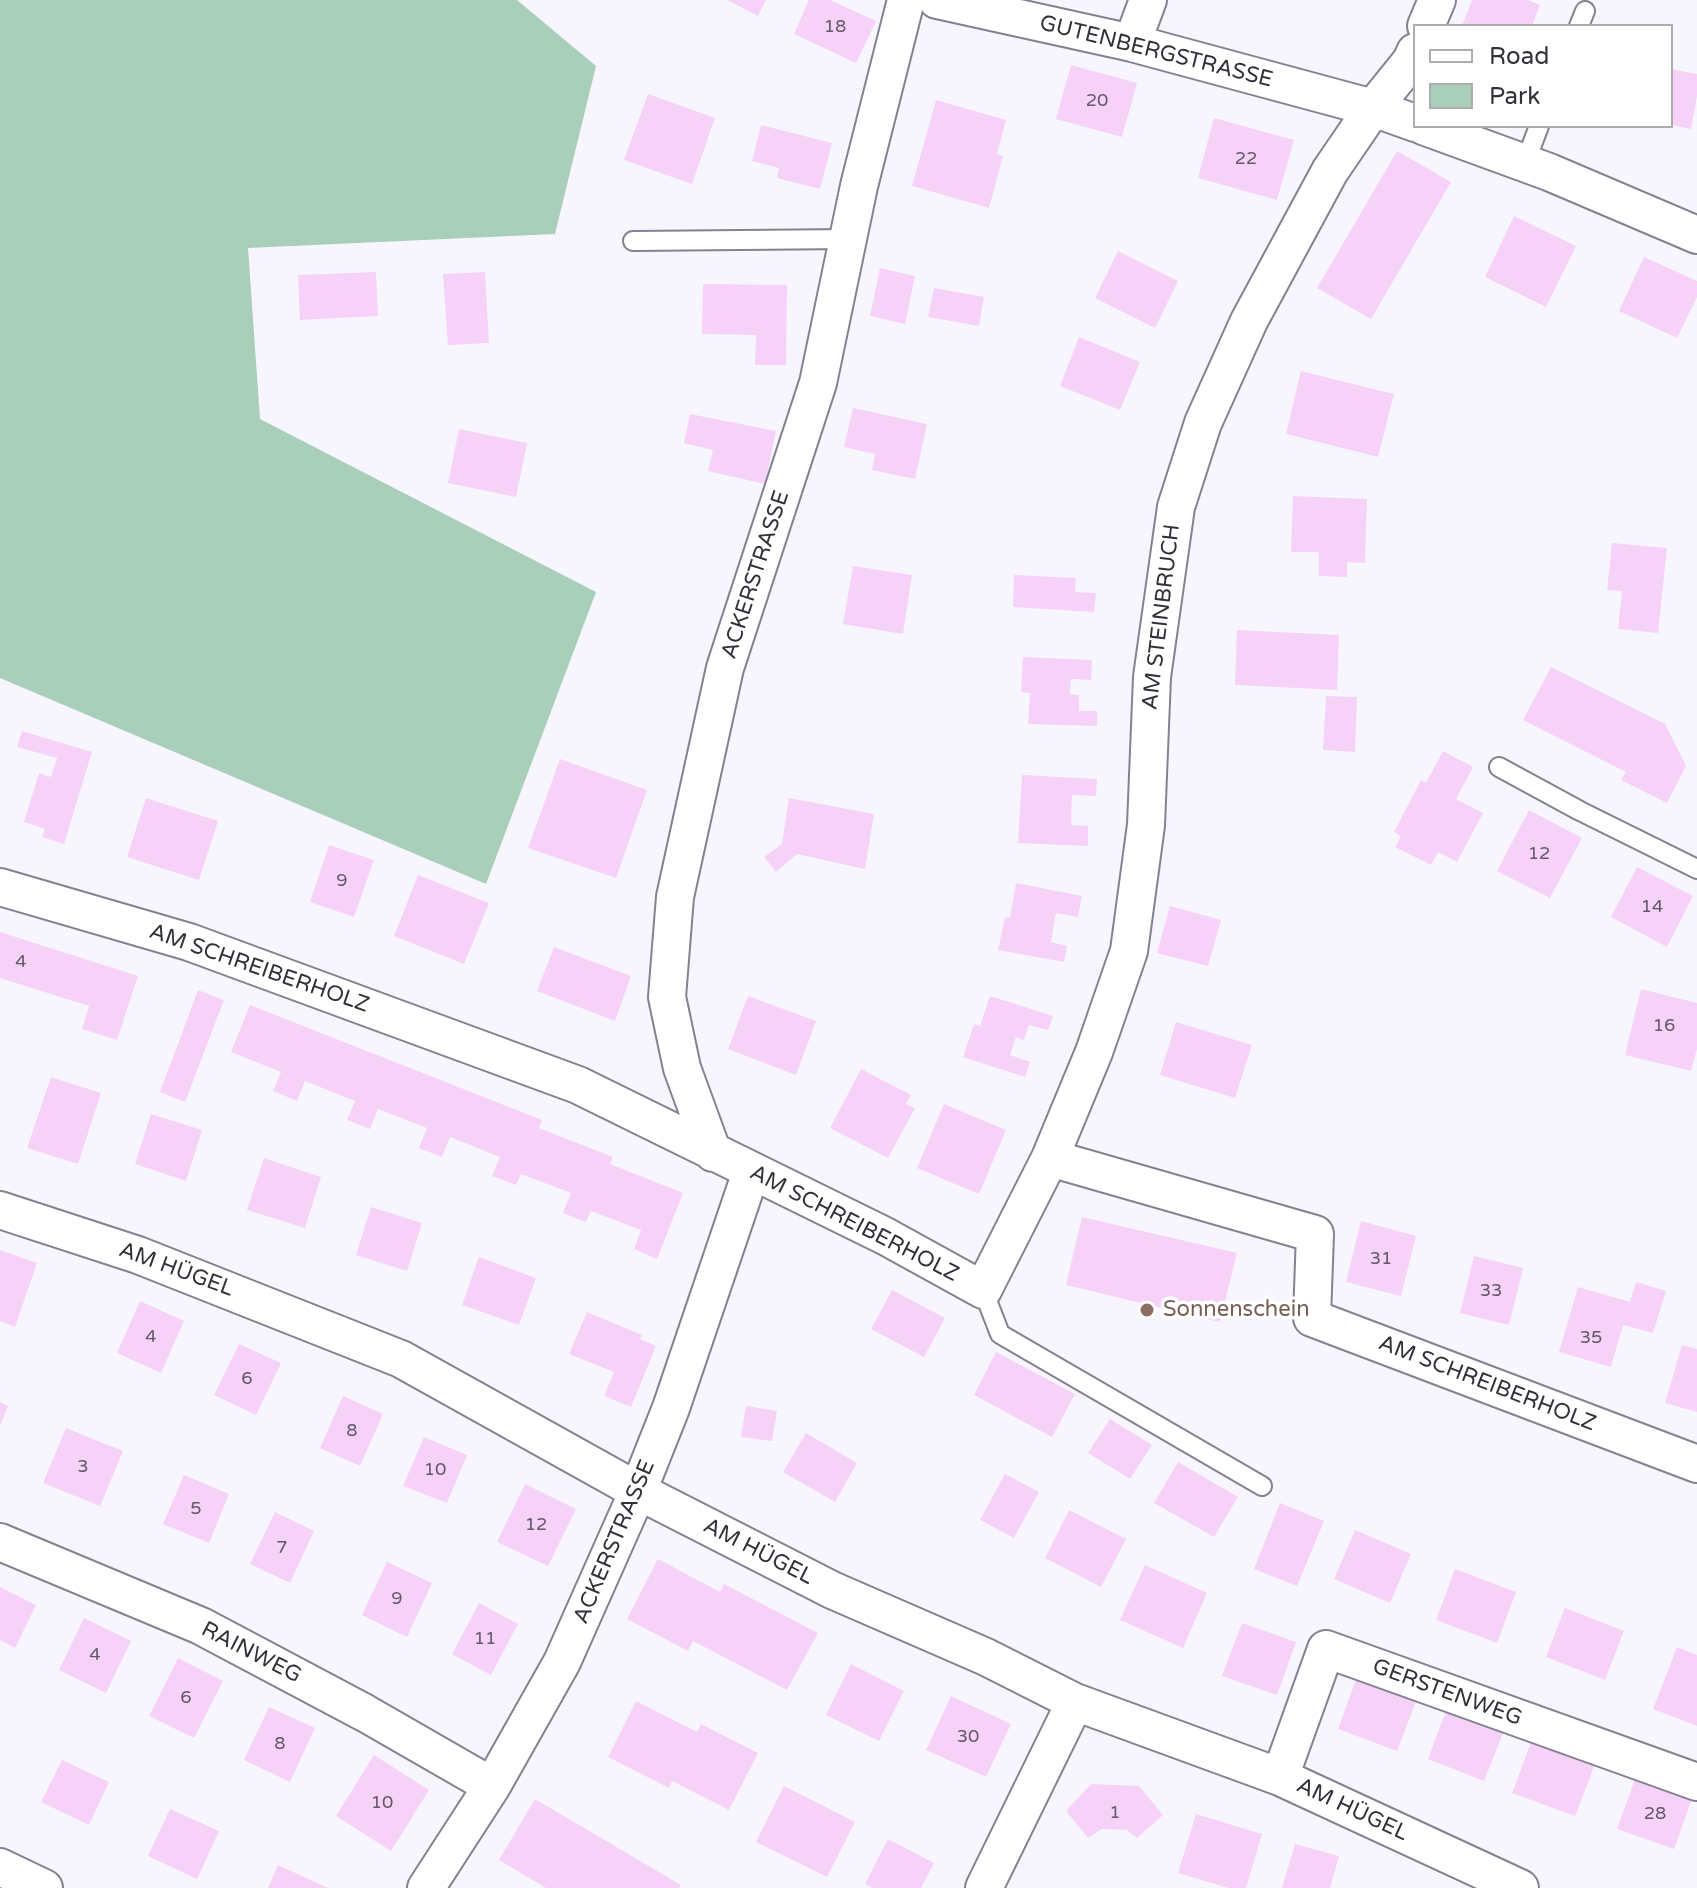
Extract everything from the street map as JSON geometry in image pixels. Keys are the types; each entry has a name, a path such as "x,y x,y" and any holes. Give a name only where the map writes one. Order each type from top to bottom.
{"street":[{"name":"ACKERSTRASSE","path":"713,1153 682,1068 667,997 675,897 725,668 818,383 863,171 906,0"},
{"name":"GUTENBERGSTRASSE","path":"939,0 1132,43 1373,108 1413,122"},
{"path":"1132,43 1148,0"},
{"path":"1427,24 1437,0"},
{"path":"1373,108 1413,56"},
{"name":"AM STEINBRUCH","path":"1050,1158 1094,1052 1129,951 1146,825 1152,677 1176,507 1203,423 1249,321 1330,171 1373,108"},
{"path":"1429,128 1525,163 1697,235"},
{"name":"AM SCHREIBERHOLZ","path":"0,887 189,942 563,1080 885,1236 983,1290 1050,1158 1315,1234 1312,1318 1697,1464"},
{"name":"ACKERSTRASSE","path":"426,1888 492,1786 562,1662 638,1491 671,1408 751,1172"},
{"name":"AM HÜGEL","path":"0,1210 138,1255 401,1359 638,1491 832,1590 986,1657 1075,1702 1280,1777 1520,1888"},
{"name":"RAINWEG","path":"0,1542 201,1626 365,1713 492,1786"},
{"name":"GERSTENWEG","path":"1280,1777 1326,1649 1697,1782"},
{"path":"984,1888 1075,1702"},
{"path":"0,1867 44,1888"}],"lane":[{"path":"1525,163 1538,128"},
{"path":"633,241 849,239"},
{"path":"1499,767 1697,869"},
{"path":"983,1290 1000,1334 1262,1486"}],"green space":[{"path":"0,0 517,0 596,66 555,234 248,248 260,419 596,592 486,884 0,678"}],"building":[{"path":"727,0 766,0 758,16"},
{"path":"809,0 830,0 876,21 856,63 794,34"},
{"path":"1472,0 1528,0 1540,5 1533,24 1463,24"},
{"path":"1071,65 1137,83 1122,137 1056,119"},
{"path":"1673,69 1697,74 1691,129 1673,125"},
{"path":"648,94 715,118 692,184 624,160"},
{"path":"936,100 1006,120 997,154 1003,156 989,208 912,186"},
{"path":"1214,118 1294,140 1277,200 1198,178"},
{"path":"761,125 832,143 820,189 777,178 779,168 752,161"},
{"path":"1397,151 1451,182 1371,319 1317,288"},
{"path":"1514,216 1576,246 1546,307 1485,277"},
{"path":"1118,251 1178,281 1155,328 1095,298"},
{"path":"1644,257 1697,281 1697,297 1677,338 1619,311"},
{"path":"880,268 915,276 905,324 870,316"},
{"path":"376,272 378,316 300,320 298,275"},
{"path":"485,272 489,343 448,345 443,274"},
{"path":"703,284 787,285 786,365 755,365 756,335 702,334"},
{"path":"934,288 984,297 979,326 928,317"},
{"path":"1079,337 1140,362 1120,410 1060,386"},
{"path":"1301,371 1394,394 1378,457 1286,434"},
{"path":"853,408 927,424 915,479 872,470 875,454 844,447"},
{"path":"690,414 776,431 765,484 708,471 713,450 684,443"},
{"path":"459,429 527,443 516,497 448,483"},
{"path":"1293,496 1367,499 1365,563 1347,562 1347,577 1319,576 1319,552 1291,552"},
{"path":"1612,543 1667,548 1658,633 1618,629 1622,591 1607,590"},
{"path":"853,566 912,575 903,634 843,624"},
{"path":"1014,575 1076,578 1075,592 1096,593 1094,612 1013,607"},
{"path":"1237,630 1339,635 1337,690 1235,685"},
{"path":"1023,657 1092,660 1091,680 1071,679 1070,694 1079,695 1079,711 1097,711 1097,726 1028,724 1030,693 1021,692"},
{"path":"1551,667 1665,724 1686,766 1667,803 1621,780 1626,772 1523,720"},
{"path":"1326,696 1357,697 1355,752 1323,750"},
{"path":"22,731 92,752 64,844 42,837 45,829 24,822 39,773 51,777 57,758 17,747"},
{"path":"1443,751 1473,767 1456,799 1483,813 1457,862 1438,852 1431,865 1395,847 1401,836 1394,832 1421,780 1426,783"},
{"path":"560,759 647,790 616,878 528,848"},
{"path":"1022,775 1097,779 1096,796 1072,795 1071,825 1088,826 1088,846 1018,843"},
{"path":"146,798 218,821 199,880 127,857"},
{"path":"789,798 874,814 865,869 797,854 776,872 764,857 782,844"},
{"path":"1529,810 1582,838 1550,898 1497,871"},
{"path":"329,845 374,860 354,917 310,902"},
{"path":"1637,867 1693,896 1667,947 1611,917"},
{"path":"418,875 489,903 464,964 394,936"},
{"path":"1016,883 1082,896 1078,917 1056,913 1051,942 1067,946 1064,962 998,950 1005,917 1010,918"},
{"path":"1170,906 1221,920 1208,966 1157,953"},
{"path":"0,932 138,976 117,1040 82,1029 89,1006 0,978"},
{"path":"554,947 631,976 615,1021 537,991"},
{"path":"1641,989 1697,1003 1697,1049 1691,1071 1625,1055"},
{"path":"198,990 224,1000 185,1102 160,1092"},
{"path":"748,996 816,1021 796,1075 728,1049"},
{"path":"990,996 1053,1016 1048,1030 1029,1025 1024,1040 1016,1037 1010,1055 1030,1062 1025,1077 963,1057 974,1024 980,1026"},
{"path":"250,1005 542,1120 539,1128 613,1157 610,1164 683,1193 657,1259 634,1249 641,1230 591,1211 586,1222 563,1213 571,1193 521,1174 516,1185 492,1176 500,1157 450,1137 442,1157 419,1148 427,1128 378,1109 370,1129 347,1120 355,1101 305,1081 297,1101 273,1091 281,1072 231,1052"},
{"path":"1176,1022 1252,1045 1235,1098 1160,1075"},
{"path":"861,1069 911,1095 906,1104 915,1108 888,1158 830,1128"},
{"path":"51,1077 101,1093 78,1164 27,1148"},
{"path":"944,1104 1006,1130 979,1194 917,1168"},
{"path":"151,1114 202,1130 186,1181 135,1164"},
{"path":"264,1158 321,1177 305,1228 247,1210"},
{"path":"371,1207 422,1223 407,1271 356,1255"},
{"path":"1082,1217 1237,1253 1220,1322 1066,1285"},
{"path":"1361,1221 1416,1236 1401,1296 1346,1282"},
{"path":"0,1250 37,1263 15,1327 0,1321"},
{"path":"1474,1256 1523,1268 1509,1325 1460,1313"},
{"path":"479,1257 536,1278 519,1325 462,1305"},
{"path":"1636,1282 1666,1291 1653,1333 1623,1325 1611,1367 1559,1352 1578,1287 1630,1302"},
{"path":"892,1290 945,1318 924,1357 871,1329"},
{"path":"140,1301 184,1321 161,1373 117,1353"},
{"path":"587,1312 642,1335 640,1339 656,1346 631,1407 604,1396 614,1372 569,1354"},
{"path":"239,1344 281,1363 256,1415 214,1395"},
{"path":"1682,1345 1697,1349 1697,1412 1665,1403"},
{"path":"996,1352 1075,1394 1052,1437 974,1395"},
{"path":"343,1396 383,1414 360,1466 320,1448"},
{"path":"0,1402 8,1406 0,1426"},
{"path":"746,1406 777,1411 772,1441 741,1437"},
{"path":"1110,1419 1152,1445 1130,1479 1088,1453"},
{"path":"66,1428 123,1451 100,1506 43,1483"},
{"path":"806,1433 857,1463 835,1502 783,1472"},
{"path":"424,1437 467,1455 447,1503 403,1486"},
{"path":"1178,1462 1238,1497 1214,1537 1154,1503"},
{"path":"1005,1474 1039,1492 1014,1538 980,1520"},
{"path":"184,1475 229,1494 209,1543 163,1524"},
{"path":"525,1484 576,1509 548,1566 497,1542"},
{"path":"1280,1503 1324,1521 1297,1586 1254,1569"},
{"path":"1069,1510 1126,1539 1101,1587 1045,1558"},
{"path":"275,1512 314,1531 290,1583 250,1564"},
{"path":"1355,1530 1411,1554 1390,1603 1334,1579"},
{"path":"658,1559 720,1592 724,1584 818,1633 787,1690 693,1641 688,1651 627,1619"},
{"path":"387,1562 432,1583 407,1637 362,1615"},
{"path":"1145,1565 1207,1593 1183,1648 1120,1620"},
{"path":"1455,1569 1516,1592 1497,1643 1436,1620"},
{"path":"0,1587 36,1605 15,1648 0,1640"},
{"path":"479,1603 518,1624 491,1675 452,1654"},
{"path":"1565,1608 1624,1631 1605,1680 1546,1657"},
{"path":"84,1618 131,1641 106,1693 59,1670"},
{"path":"1242,1623 1296,1642 1277,1695 1222,1676"},
{"path":"1677,1647 1697,1655 1697,1726 1653,1709"},
{"path":"178,1658 223,1681 194,1738 149,1716"},
{"path":"851,1664 904,1691 879,1741 826,1715"},
{"path":"1357,1677 1417,1699 1397,1751 1338,1729"},
{"path":"951,1696 1011,1724 986,1777 926,1750"},
{"path":"636,1701 697,1732 701,1724 758,1753 729,1810 672,1781 669,1788 608,1757"},
{"path":"269,1707 315,1728 290,1782 244,1760"},
{"path":"1446,1711 1503,1733 1484,1781 1428,1759"},
{"path":"1532,1740 1595,1764 1575,1816 1512,1793"},
{"path":"374,1755 429,1790 391,1851 336,1816"},
{"path":"62,1760 109,1782 89,1825 41,1802"},
{"path":"1635,1779 1692,1799 1674,1849 1617,1829"},
{"path":"1091,1784 1139,1786 1163,1815 1137,1838 1127,1830 1102,1829 1088,1838 1066,1811"},
{"path":"784,1786 855,1822 827,1877 756,1842"},
{"path":"535,1799 681,1885 679,1888 546,1888 499,1860"},
{"path":"170,1809 219,1831 197,1879 148,1856"},
{"path":"1196,1814 1262,1834 1246,1888 1228,1888 1178,1873"},
{"path":"888,1839 934,1863 921,1888 873,1888 865,1884"},
{"path":"1295,1844 1339,1856 1330,1888 1282,1888"},
{"path":"278,1865 328,1888 268,1888"}],"place":[{"name":"Sonnenschein","path":"1147,1310"}]}
